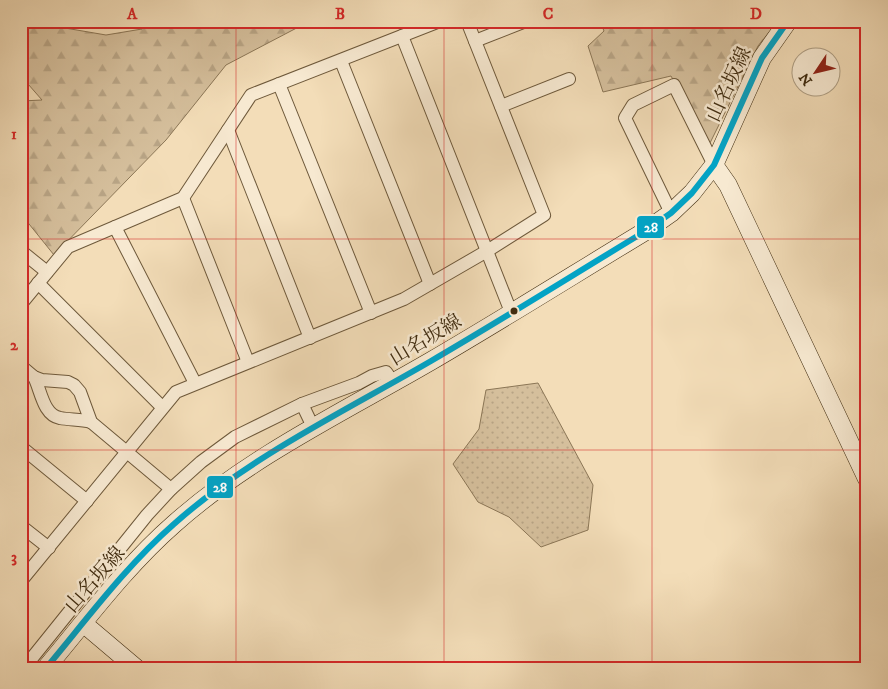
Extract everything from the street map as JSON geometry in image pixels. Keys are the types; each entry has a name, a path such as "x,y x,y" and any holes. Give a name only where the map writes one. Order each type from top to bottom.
{"main road":[{"name":"山名坂線","path":"46,668 131,567 179,520 236,476 644,232 671,213 692,192 714,165 762,58 788,21"},
{"path":"714,165 731,191 867,479"},
{"path":"84,624 136,668"}],"street":[{"path":"21,304 68,247 183,198 251,95 440,21"},
{"path":"21,581 176,392 404,300 487,252 544,216 467,21"},
{"path":"475,41 526,21"},
{"path":"402,36 511,312"},
{"path":"341,60 430,284"},
{"path":"501,106 569,79"},
{"path":"280,84 371,313"},
{"path":"671,213 625,118 633,105 674,85 714,165"},
{"path":"228,130 310,338"},
{"path":"183,198 248,362"},
{"path":"115,227 196,383"},
{"path":"21,251 48,272"},
{"path":"38,283 162,407"},
{"path":"21,366 34,377 42,380 68,382 74,385 80,392 91,422 171,489"},
{"path":"24,668 147,515 200,462 235,437 302,404 386,372 393,382"},
{"path":"34,377 46,408 52,415 61,419 91,422"},
{"path":"302,404 314,429"},
{"path":"21,447 87,501"},
{"path":"21,526 49,548"}],"green space":[{"path":"131,21 310,21 226,65 166,140 54,255 21,214 21,101 42,100 21,76 21,27 65,28 106,35 142,29"},
{"path":"600,21 778,21 758,46 709,145 671,76 603,92 588,46 604,31"},
{"path":"538,383 593,485 588,530 541,547 509,517 478,502 453,464 479,429 486,390"}],"transit line":[{"name":"28","path":"46,668 107,593 156,540 203,500 234,477 298,436 485,329 644,232 671,213 692,193 714,165 762,58 788,21"}]}
